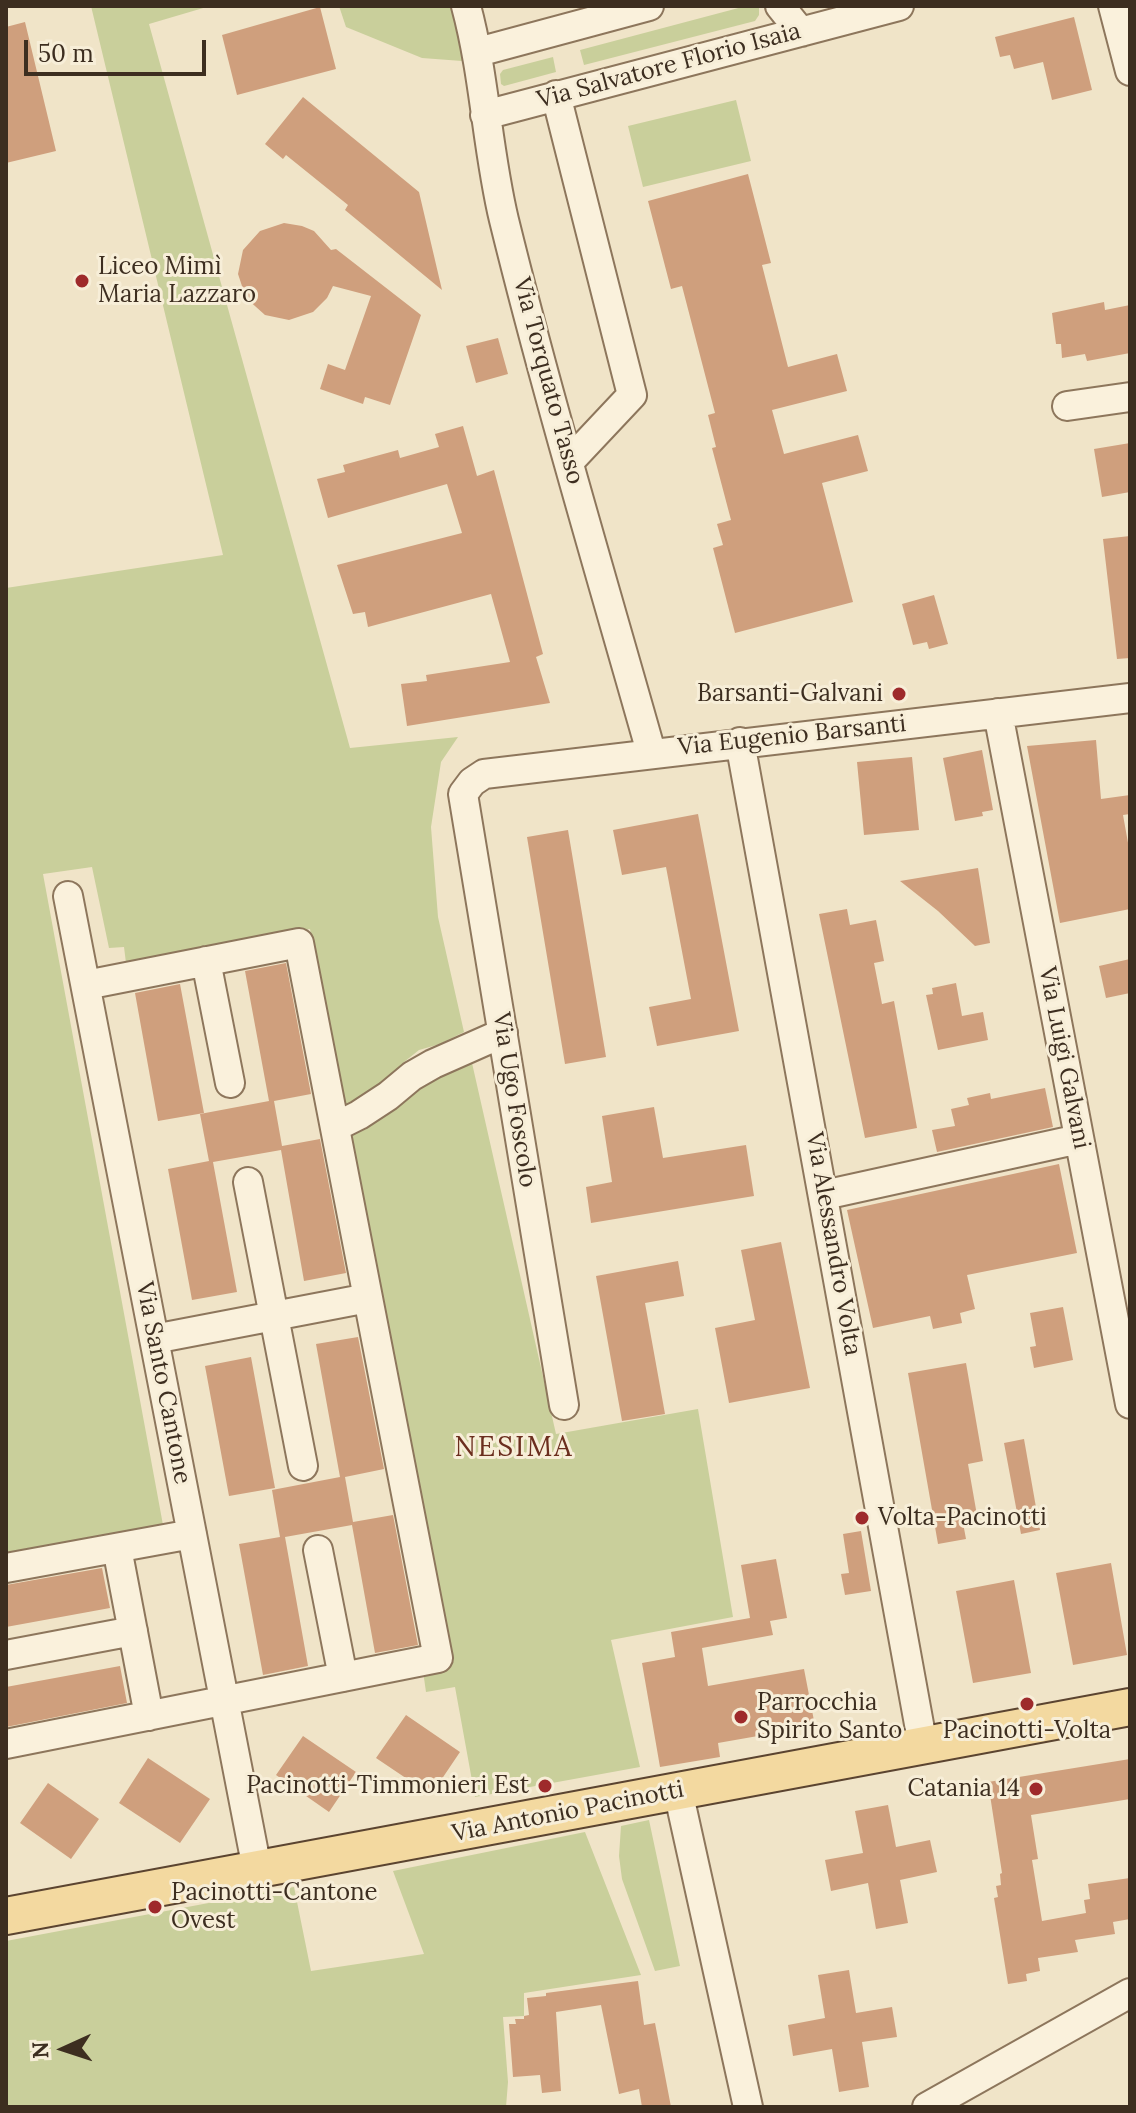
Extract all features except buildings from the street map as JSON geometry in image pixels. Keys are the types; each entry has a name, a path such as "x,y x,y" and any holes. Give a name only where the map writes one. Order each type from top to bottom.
{"main road":[{"name":"Via Antonio Pacinotti","path":"6,1916 1130,1707"}],"street":[{"name":"Via Torquato Tasso","path":"466,6 478,52 485,115 504,218 651,752"},
{"path":"478,52 649,6"},
{"path":"780,6 801,32"},
{"name":"Via Salvatore Florio Isaia","path":"485,115 899,6"},
{"path":"1113,6 1130,71"},
{"path":"556,95 632,395 569,462"},
{"path":"1067,406 1130,397"},
{"name":"Via Eugenio Barsanti","path":"463,794 472,782 484,774 1130,698"},
{"name":"Via Luigi Galvani","path":"998,713 1079,1139 1126,1365 1130,1404"},
{"name":"Via Alessandro Volta","path":"740,742 923,1746"},
{"name":"Via Ugo Foscolo","path":"463,794 564,1405"},
{"name":"Via Santo Cantone","path":"68,896 257,1869"},
{"path":"6,1744 438,1658 299,943 86,985"},
{"path":"206,961 230,1083"},
{"path":"335,1127 378,1103 433,1064 503,1033"},
{"path":"824,1195 1079,1139"},
{"path":"248,1182 303,1466"},
{"path":"154,1339 368,1298"},
{"path":"6,1568 192,1534"},
{"path":"117,1548 149,1716"},
{"path":"318,1550 343,1677"},
{"path":"6,1655 133,1631"},
{"path":"678,1791 748,2107"},
{"path":"927,2107 1130,1993"}],"green space":[{"path":"91,6 210,6 149,24 350,748 458,737 441,762 431,827 438,917 464,1032 419,1050 380,1090 344,1108 310,929 126,963 124,947 109,948 92,867 43,874 163,1525 6,1555 6,588 223,555"},
{"path":"339,6 455,6 466,46 462,61 422,58 346,27"},
{"path":"746,6 759,7 755,21 584,65 580,50"},
{"path":"553,57 556,72 504,86 501,84 500,74 503,70"},
{"path":"736,100 751,161 643,187 628,126"},
{"path":"472,1063 556,1434 698,1409 733,1617 611,1640 640,1767 475,1797 455,1687 426,1692 423,1671 451,1665 350,1135 425,1080"},
{"path":"649,1820 680,1966 655,1971 622,1879 619,1856 621,1826"},
{"path":"585,1832 641,1975 524,1993 524,2016 503,2017 508,2082 506,2107 6,2107 6,1941 294,1887 311,1971 424,1954 393,1871"}],"place":[{"name":"Liceo Mimì Maria Lazzaro","path":"82,281"},
{"name":"Barsanti-Galvani","path":"899,694"},
{"name":"Volta-Pacinotti","path":"862,1518"},
{"name":"Pacinotti-Volta","path":"1027,1704"},
{"name":"Parrocchia Spirito Santo","path":"741,1717"},
{"name":"Pacinotti-Timmonieri Est","path":"545,1786"},
{"name":"Catania 14","path":"1036,1789"},
{"name":"Pacinotti-Cantone Ovest","path":"155,1907"}],"district":[{"name":"NESIMA","path":"514,1448"}]}
